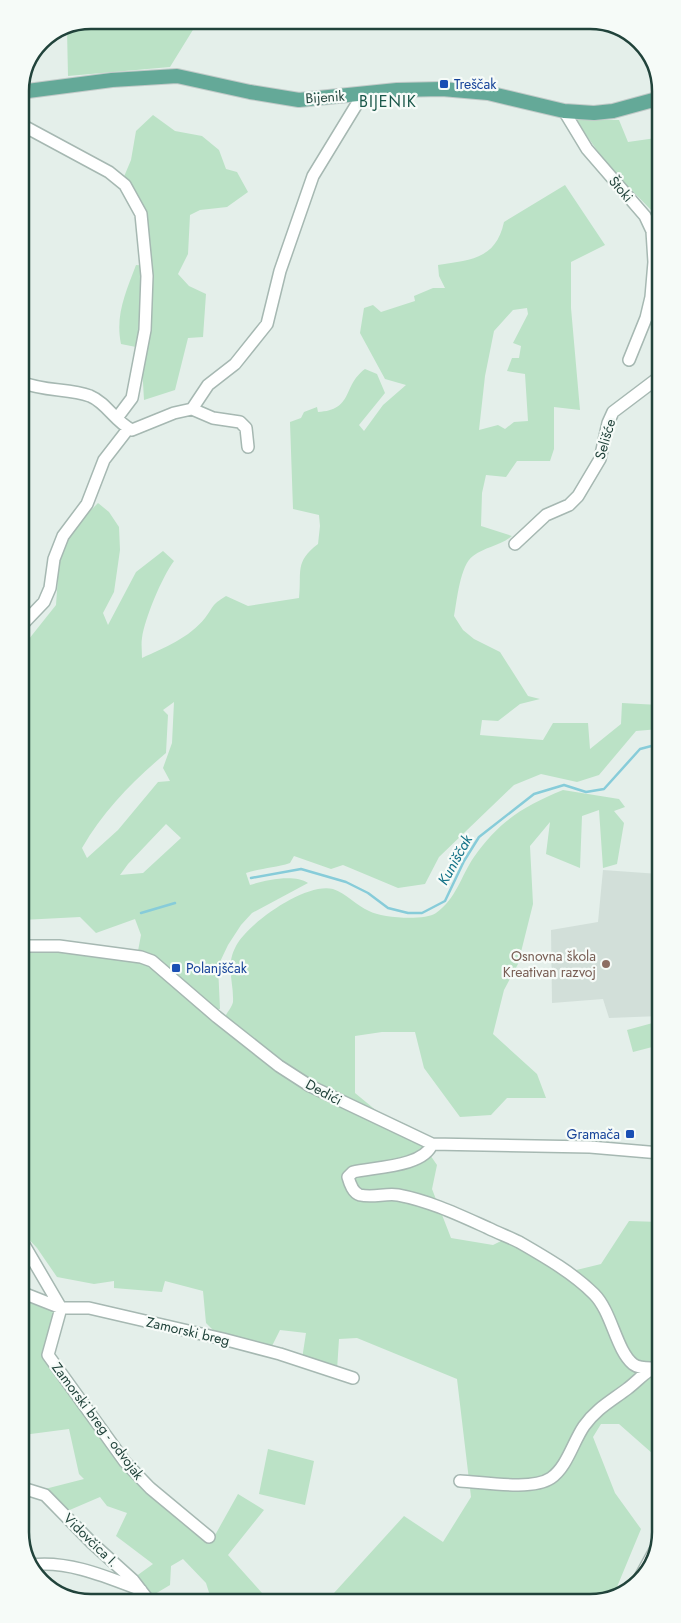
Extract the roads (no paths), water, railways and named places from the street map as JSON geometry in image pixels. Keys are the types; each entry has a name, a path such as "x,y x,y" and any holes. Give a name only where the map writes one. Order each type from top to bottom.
{"main road":[{"name":"Bijenik","path":"29,91 103,81 177,76 250,92 299,100 420,88 467,90 522,100 564,111 594,113 613,112 652,100"}],"street":[{"path":"192,409 208,385 235,364 263,330 269,318 281,269 313,176 363,94"},
{"name":"Štoki","path":"564,111 587,148 645,216 652,231"},
{"path":"29,129 109,172 125,185 141,214 147,276 145,330 132,398 117,418"},
{"name":"Štoki","path":"629,360 646,318 652,285"},
{"name":"Selišće","path":"516,544 546,515 568,506 578,496 600,459 608,423 613,412 652,383"},
{"path":"29,385 42,389 90,396 104,404 128,429 135,430 174,412 192,409 213,418 240,422 246,428 248,448"},
{"path":"29,618 44,602 50,588 54,559 63,536 87,504 104,460 128,429"},
{"name":"Dedići","path":"29,946 59,946 141,957 152,961 225,1023 280,1066 310,1086 432,1144 590,1147 652,1152"},
{"path":"432,1144 430,1151 424,1155 403,1163 353,1172 348,1177 350,1186 358,1194 373,1197 395,1195 416,1199 452,1211 518,1241 578,1279 596,1296 607,1311 625,1354 633,1364 640,1368 652,1366"},
{"path":"29,1253 61,1308"},
{"name":"Zamorski breg","path":"29,1295 61,1308 89,1308 223,1339 280,1354 353,1378"},
{"name":"Zamorski breg - odvojak","path":"61,1308 48,1355 125,1462 150,1488 210,1536"},
{"path":"460,1480 534,1484 551,1478 562,1467 583,1427 597,1409 628,1389 652,1369"},
{"name":"Vidovčica I.","path":"29,1490 45,1496 144,1594"},
{"path":"39,1565 57,1565 78,1569 110,1578 142,1591"}],"waterway":[{"name":"Kuniščak","path":"251,878 301,869 346,882 368,893 388,908 408,913 422,913 445,901 464,861 479,837 534,794 564,785 586,792 604,789 640,749 652,746"},
{"name":"Kuniščak","path":"141,913 175,903"}],"place":[{"name":"Treščak","path":"444,84"},
{"name":"Osnovna škola Kreativan razvoj","path":"606,964"},
{"name":"Polanjščak","path":"176,968"},
{"name":"Gramača","path":"630,1134"}],"district":[{"name":"BIJENIK","path":"388,101"}]}
